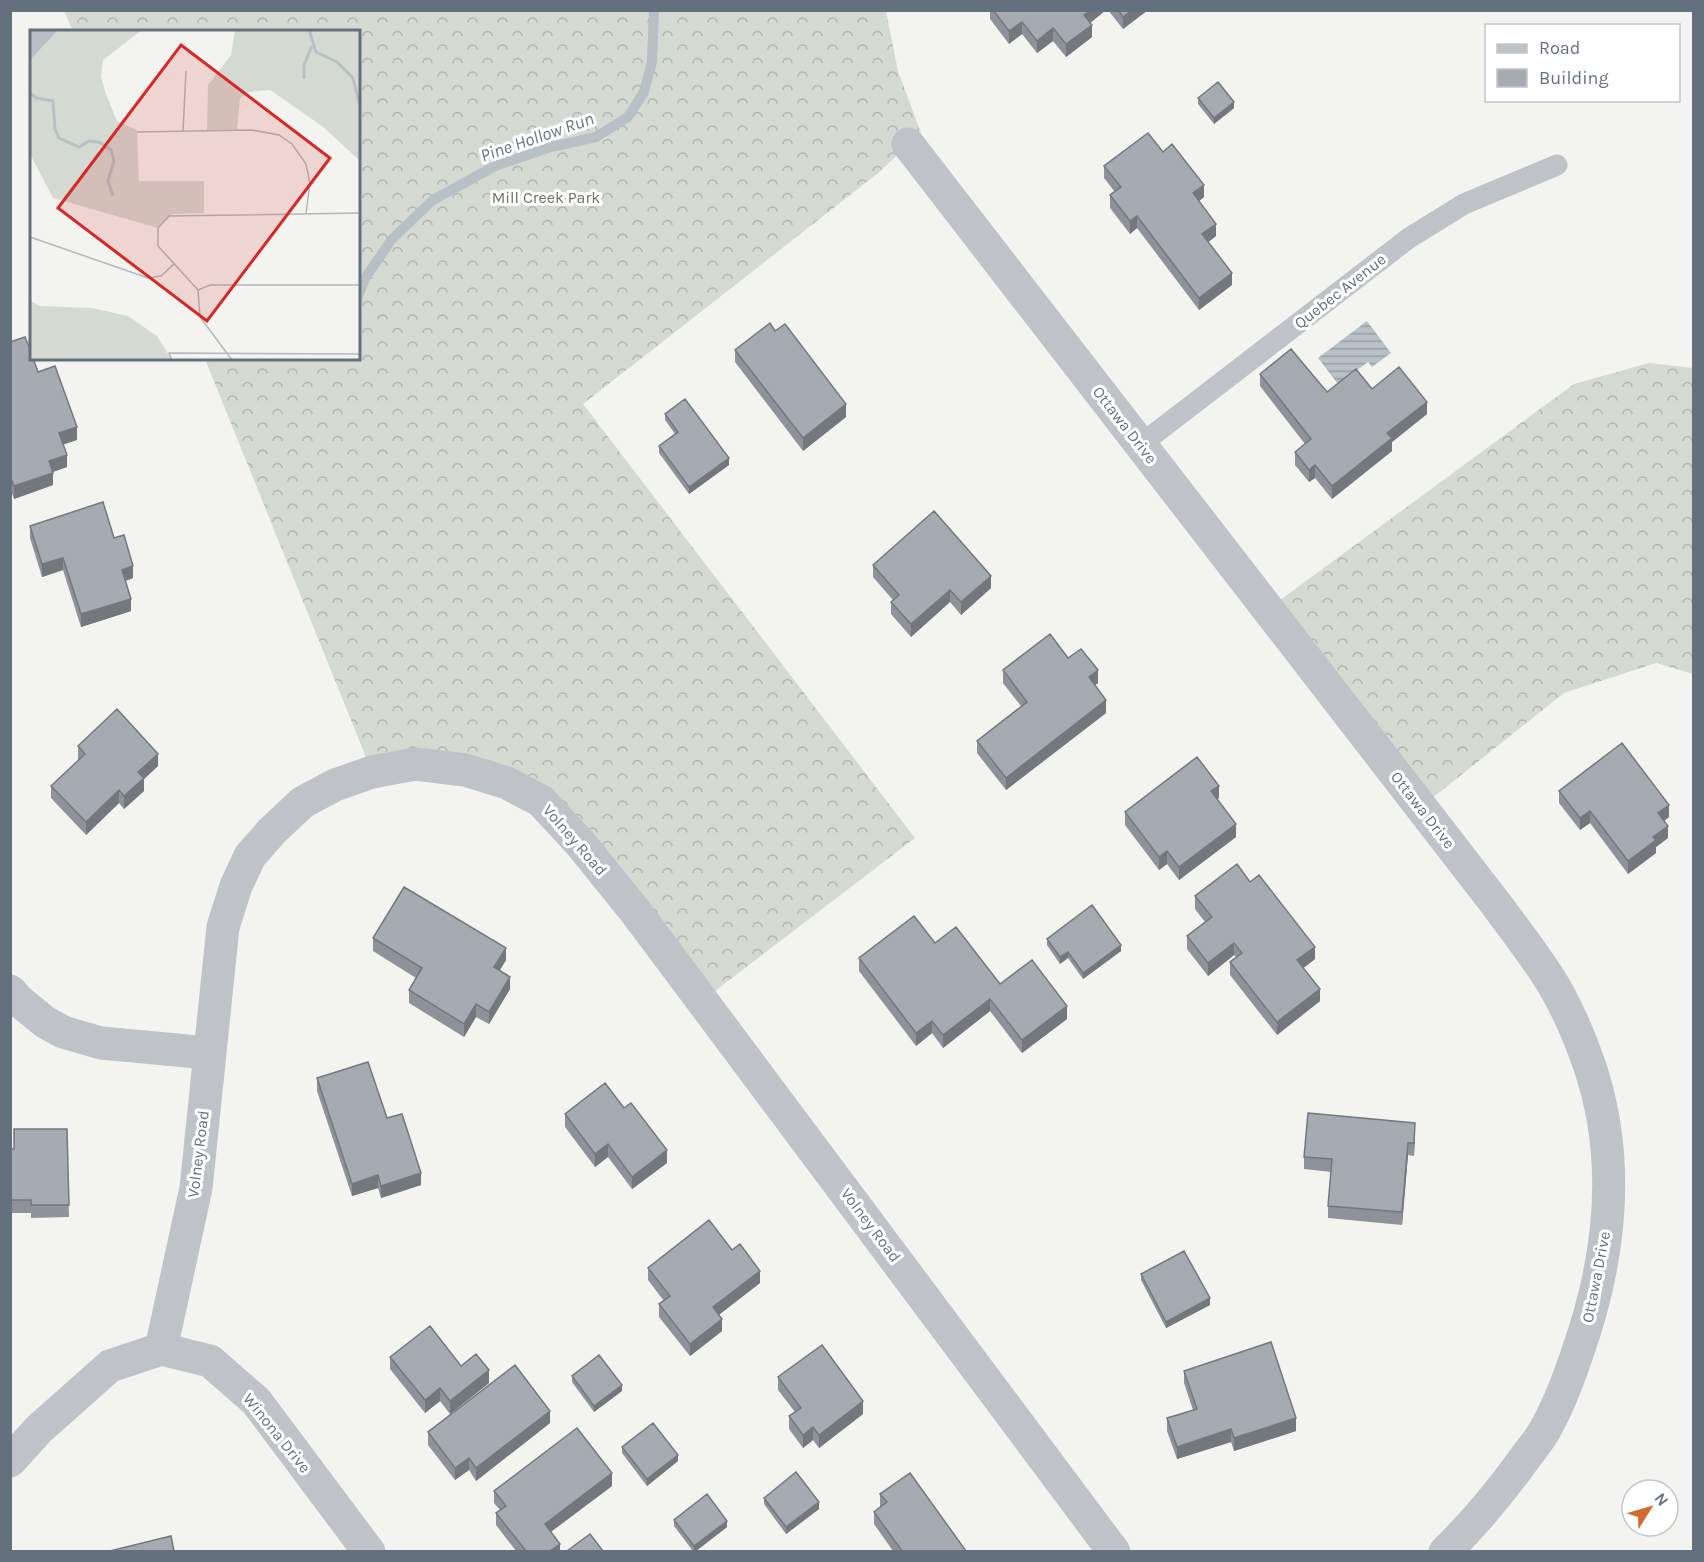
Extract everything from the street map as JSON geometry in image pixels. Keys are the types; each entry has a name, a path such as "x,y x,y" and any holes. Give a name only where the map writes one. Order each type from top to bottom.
{"street":[{"name":"Ottawa Drive","path":"908,144 1496,904 1553,984 1574,1026 1589,1064 1602,1112 1609,1163 1606,1242 1589,1320 1565,1388 1543,1433 1496,1497 1470,1528 1445,1551"},
{"name":"Volney Road","path":"161,1349 196,1188 223,927 236,886 250,856 272,831 303,802 335,784 372,772 415,764 465,770 507,783 541,801 580,843 635,911 1114,1551"},
{"path":"10,991 45,1022 63,1032 101,1043 209,1053"},
{"path":"10,1461 39,1429 110,1366 161,1349"},
{"name":"Winona Drive","path":"161,1349 210,1361 256,1401 369,1551"}],"lane":[{"name":"Quebec Avenue","path":"1140,445 1409,238 1464,204 1557,165"}],"green space":[{"name":"Mill Creek Park","path":"64,11 886,11 898,71 921,133 877,174 583,404 915,838 702,1001 507,783 372,772 205,360 360,360 360,30 73,30"},
{"path":"1649,363 1693,368 1693,674 1656,663 1564,693 1421,807 1268,609 1574,384"}],"shaded area":[{"path":"1367,321 1391,353 1372,367 1368,362 1338,384 1318,358"}],"building":[{"path":"993,10 1090,10 1084,15 1092,25 1066,44 1053,28 1037,41 1022,22 1009,31"},
{"path":"1118,10 1132,10 1123,17"},
{"path":"1218,82 1234,102 1214,118 1198,98"},
{"path":"1148,133 1163,152 1172,144 1204,185 1193,193 1216,224 1202,234 1232,273 1199,298 1137,216 1130,221 1110,195 1121,187 1104,166"},
{"path":"770,323 775,331 785,324 846,404 803,438 735,350"},
{"path":"25,337 30,349 30,360 34,360 38,372 55,366 77,427 59,433 67,455 49,461 53,473 14,486 10,476 10,342"},
{"path":"1291,349 1327,392 1356,369 1372,389 1399,367 1427,402 1387,433 1392,438 1332,486 1315,465 1309,470 1295,452 1311,439 1260,374"},
{"path":"685,399 729,458 689,487 659,446 678,432 665,414"},
{"path":"103,502 114,538 124,535 133,566 122,570 131,599 81,614 63,558 42,564 30,526"},
{"path":"934,511 991,576 961,602 950,590 911,624 891,602 899,595 873,565"},
{"path":"1050,634 1068,658 1081,649 1098,670 1089,677 1106,700 1006,778 977,741 1027,702 1003,670"},
{"path":"117,709 158,754 138,772 144,778 124,796 119,790 86,822 51,786 85,754 78,746"},
{"path":"1622,743 1669,805 1658,813 1668,826 1653,837 1656,840 1628,861 1590,811 1580,818 1559,791"},
{"path":"1197,757 1219,786 1211,791 1236,824 1179,867 1167,851 1159,857 1125,812"},
{"path":"1237,864 1250,882 1259,875 1315,947 1297,960 1320,989 1277,1022 1230,962 1242,953 1234,943 1208,963 1187,936 1212,917 1195,896"},
{"path":"404,887 506,948 494,967 510,977 489,1012 476,1004 464,1024 409,990 422,968 373,938"},
{"path":"1092,905 1121,945 1083,973 1068,952 1060,957 1047,939"},
{"path":"914,916 935,943 956,927 1000,984 1032,960 1067,1006 1022,1040 990,999 943,1035 932,1021 916,1033 859,958"},
{"path":"368,1062 387,1118 402,1114 421,1173 381,1186 378,1175 352,1184 317,1078"},
{"path":"605,1083 624,1108 631,1103 667,1150 632,1177 608,1144 595,1154 565,1114"},
{"path":"1308,1113 1415,1123 1414,1143 1408,1143 1402,1212 1328,1206 1332,1159 1304,1157"},
{"path":"14,1129 67,1129 69,1205 31,1205 31,1200 10,1200 10,1149 14,1149"},
{"path":"709,1220 732,1250 740,1244 760,1271 713,1307 722,1319 690,1344 659,1304 670,1296 648,1268"},
{"path":"1184,1251 1210,1298 1166,1322 1141,1274"},
{"path":"430,1326 461,1366 476,1354 489,1370 450,1401 440,1388 425,1400 390,1357"},
{"path":"1271,1342 1296,1418 1234,1438 1231,1429 1177,1447 1167,1418 1197,1409 1184,1371"},
{"path":"822,1345 863,1401 819,1435 813,1427 803,1435 789,1416 801,1408 778,1377"},
{"path":"599,1355 622,1385 594,1406 572,1376"},
{"path":"515,1365 550,1411 476,1468 469,1458 455,1468 428,1432"},
{"path":"653,1423 678,1455 647,1479 622,1447"},
{"path":"577,1428 612,1473 545,1524 560,1544 550,1551 526,1551 496,1513 506,1506 494,1491"},
{"path":"796,1472 819,1502 786,1527 764,1498"},
{"path":"910,1473 966,1551 902,1551 874,1512 887,1502 880,1494"},
{"path":"707,1494 727,1521 694,1546 674,1520"},
{"path":"590,1534 603,1551 567,1551"},
{"path":"171,1536 174,1551 110,1551"}],"waterway":[{"name":"Pine Hollow Run","path":"360,291 366,277 392,239 433,200 495,166 551,147 596,137 628,117 644,92 652,62 654,10"}]}
